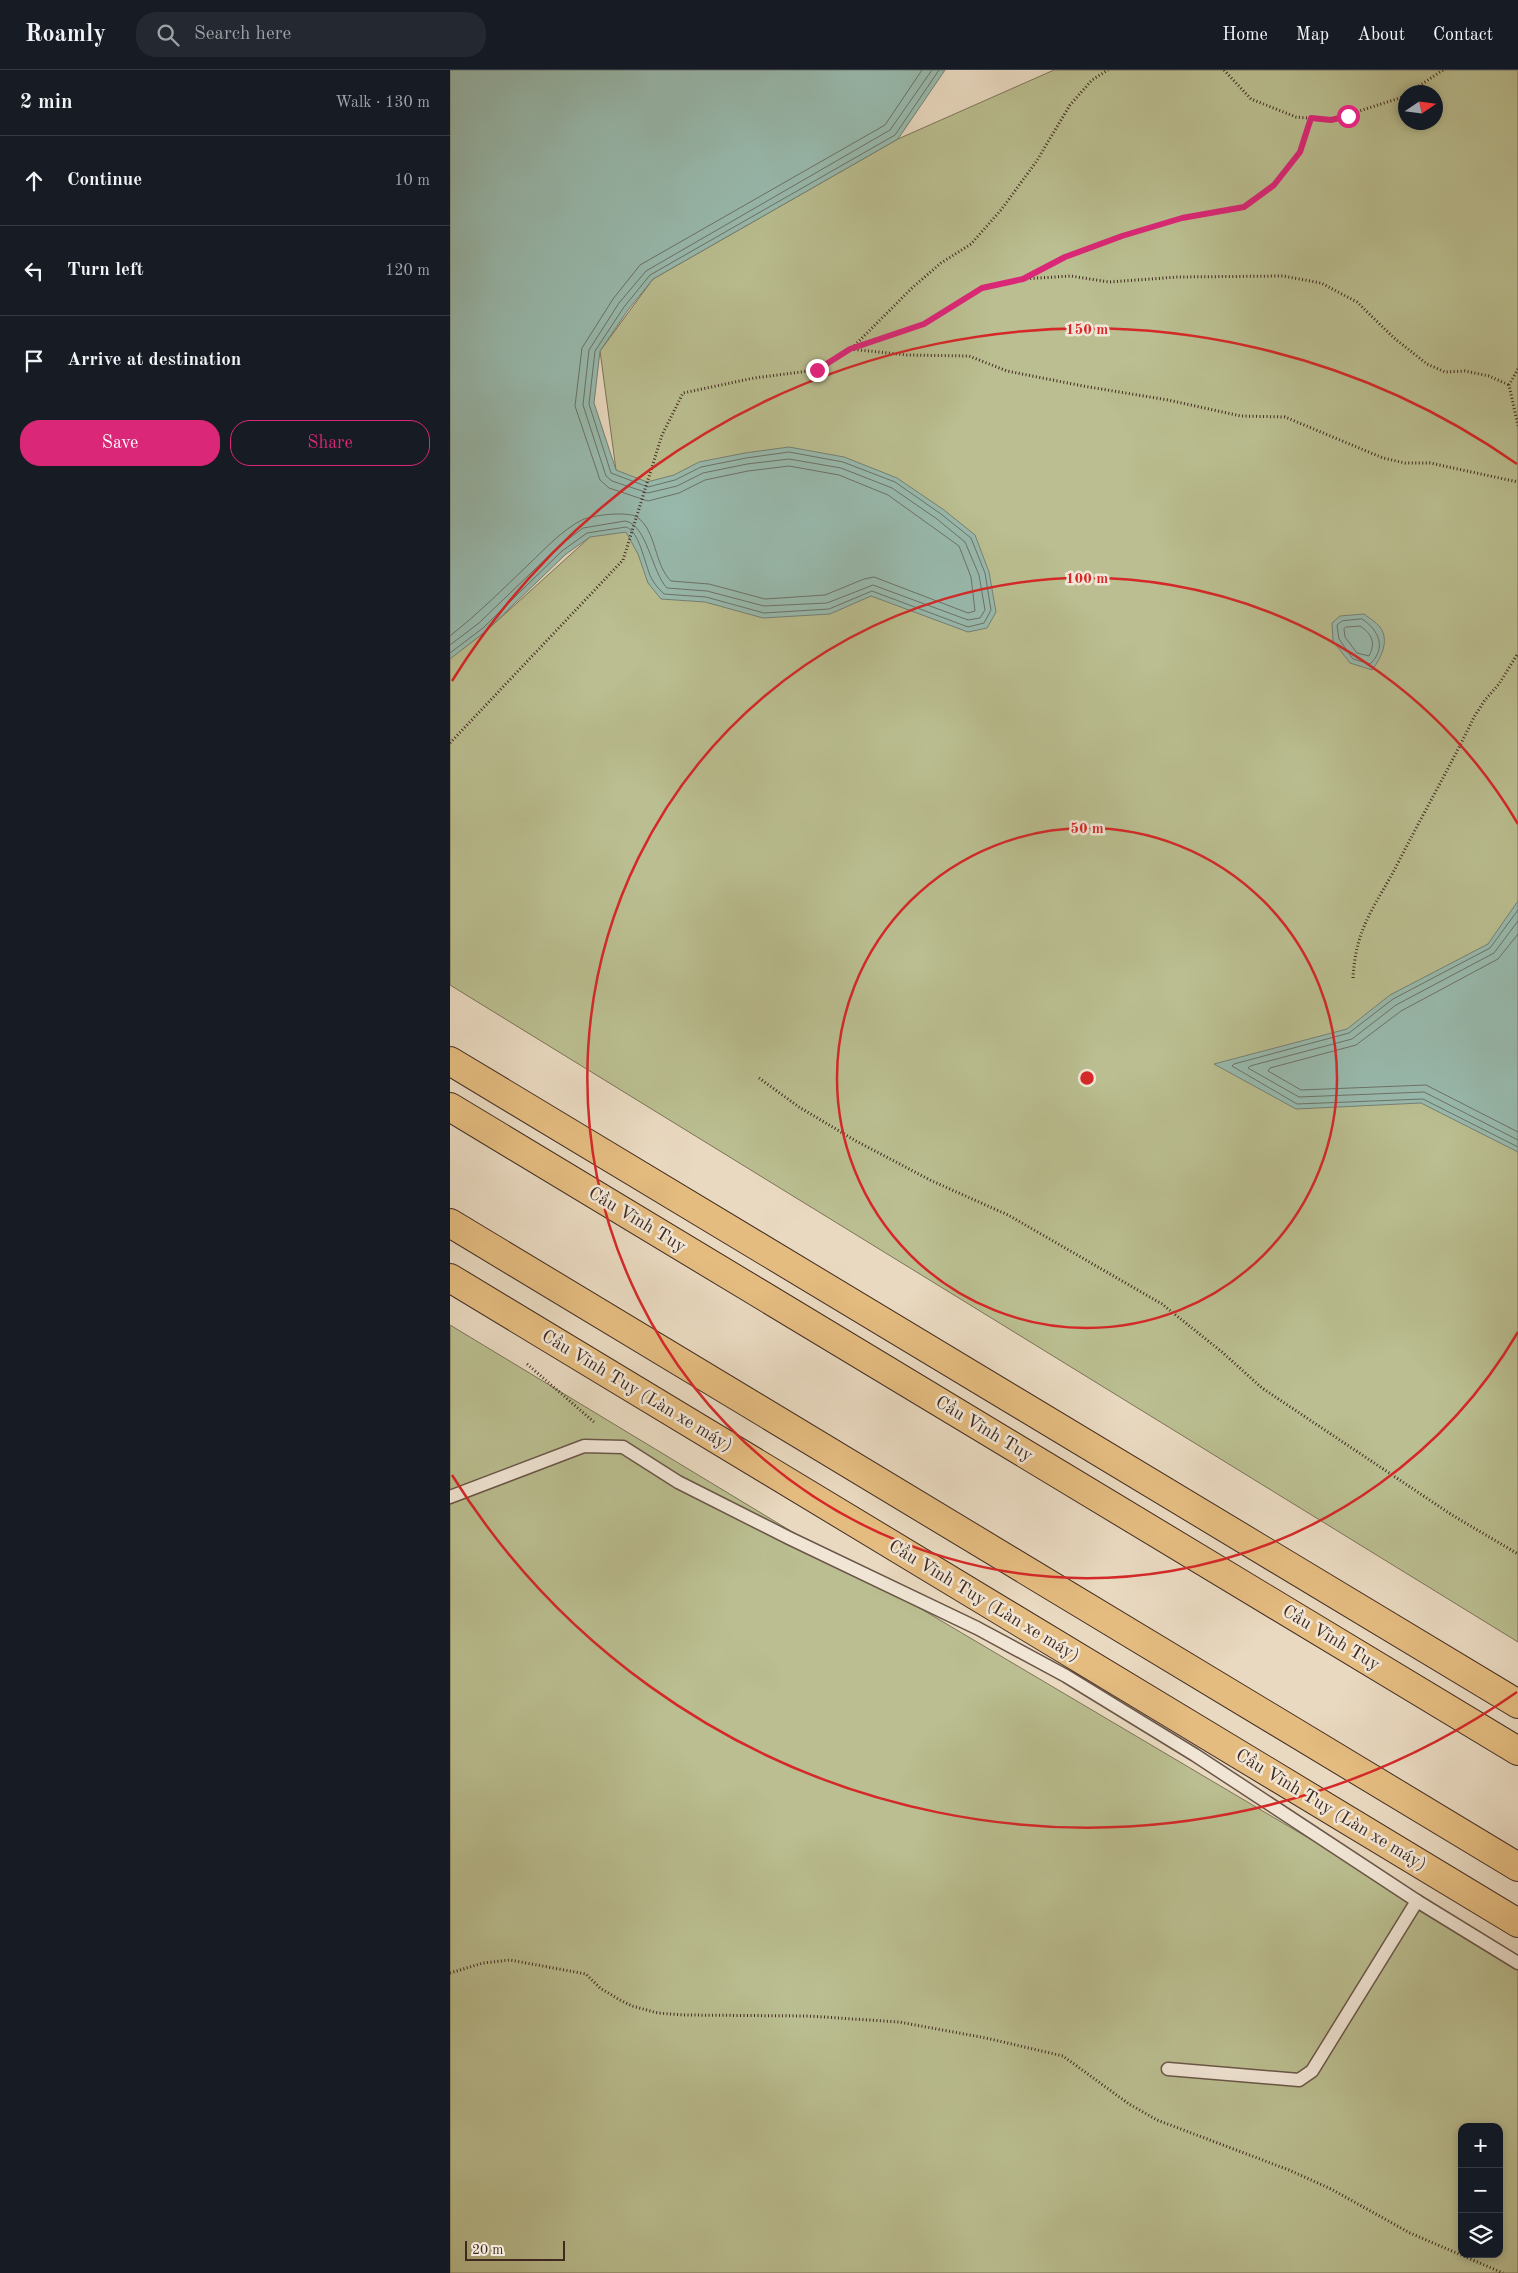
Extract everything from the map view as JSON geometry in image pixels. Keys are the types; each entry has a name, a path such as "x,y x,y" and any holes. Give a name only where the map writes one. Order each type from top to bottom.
{"highway":[{"path":"450,1061 1518,1704"},
{"name":"Cầu Vĩnh Tuy","path":"450,1107 1518,1751"},
{"path":"450,1223 1518,1867"},
{"name":"Cầu Vĩnh Tuy (Làn xe máy)","path":"450,1278 1518,1923"}],"lane":[{"path":"450,1497 584,1446 623,1447 678,1482 789,1538 977,1628 1066,1676 1196,1755 1417,1901 1518,1963"},
{"path":"1168,2069 1299,2080 1312,2071 1417,1901"}],"path":[{"path":"450,744 623,560 662,434 683,393 754,378 817,370 850,349 882,320 913,286 941,263 970,244 1036,162 1070,105 1092,80 1108,70"},
{"path":"1224,70 1251,99 1296,116 1331,120 1398,99"},
{"path":"1420,85 1443,70"},
{"path":"1023,279 1065,257 1122,236 1182,218 1244,207 1274,185 1300,152 1311,118"},
{"path":"850,349 924,324 982,288 1023,279 1070,276 1109,282 1178,276 1283,276 1321,283 1357,302 1394,338 1427,364 1445,372 1465,371 1489,376 1509,385"},
{"path":"850,349 908,354 968,356 1006,371 1083,386 1168,400 1241,416 1285,417 1383,458 1405,463 1430,463 1518,482"},
{"path":"1518,369 1509,385 1518,426"},
{"path":"1353,978 1355,953 1362,928 1376,900 1399,862 1484,700 1499,684 1518,654"},
{"path":"759,1078 799,1107 856,1141 932,1180 1008,1215 1162,1304 1222,1352 1262,1388 1452,1515 1518,1554"},
{"path":"526,1362 623,1447"},
{"path":"450,1973 483,1963 510,1960 586,1974 600,1988 620,2000 632,2006 658,2013 685,2016 808,2016 899,2022 986,2038 1063,2056 1129,2104 1157,2120 1229,2145 1289,2170 1331,2189 1410,2233 1503,2273"}],"green space":[{"path":"1054,70 1518,70 1518,1642 450,985 450,658 486,631 590,537 616,470 600,351 653,279 898,139"},
{"path":"450,1325 857,1571 1518,1962 1518,2273 450,2273"}],"water":[{"path":"450,70 945,70 898,139 653,279 628,310 600,351 594,403 616,470 647,482 674,475 699,462 789,447 844,457 897,478 944,510 975,535 989,572 996,612 987,628 968,632 871,596 830,614 763,618 705,602 661,599 648,583 638,554 626,532 590,537 566,554 486,631 450,659"},
{"path":"1364,614 1380,627 1384,638 1381,655 1372,670 1350,663 1333,641 1332,623 1340,616"},
{"path":"1518,901 1518,1152 1421,1103 1296,1109 1214,1064 1347,1029 1390,995 1488,944"}],"route":[{"path":"817,370 850,349 924,324 982,288 1023,279 1065,257 1122,236 1182,218 1244,207 1274,185 1300,152 1311,118 1331,120 1348,116"}]}
